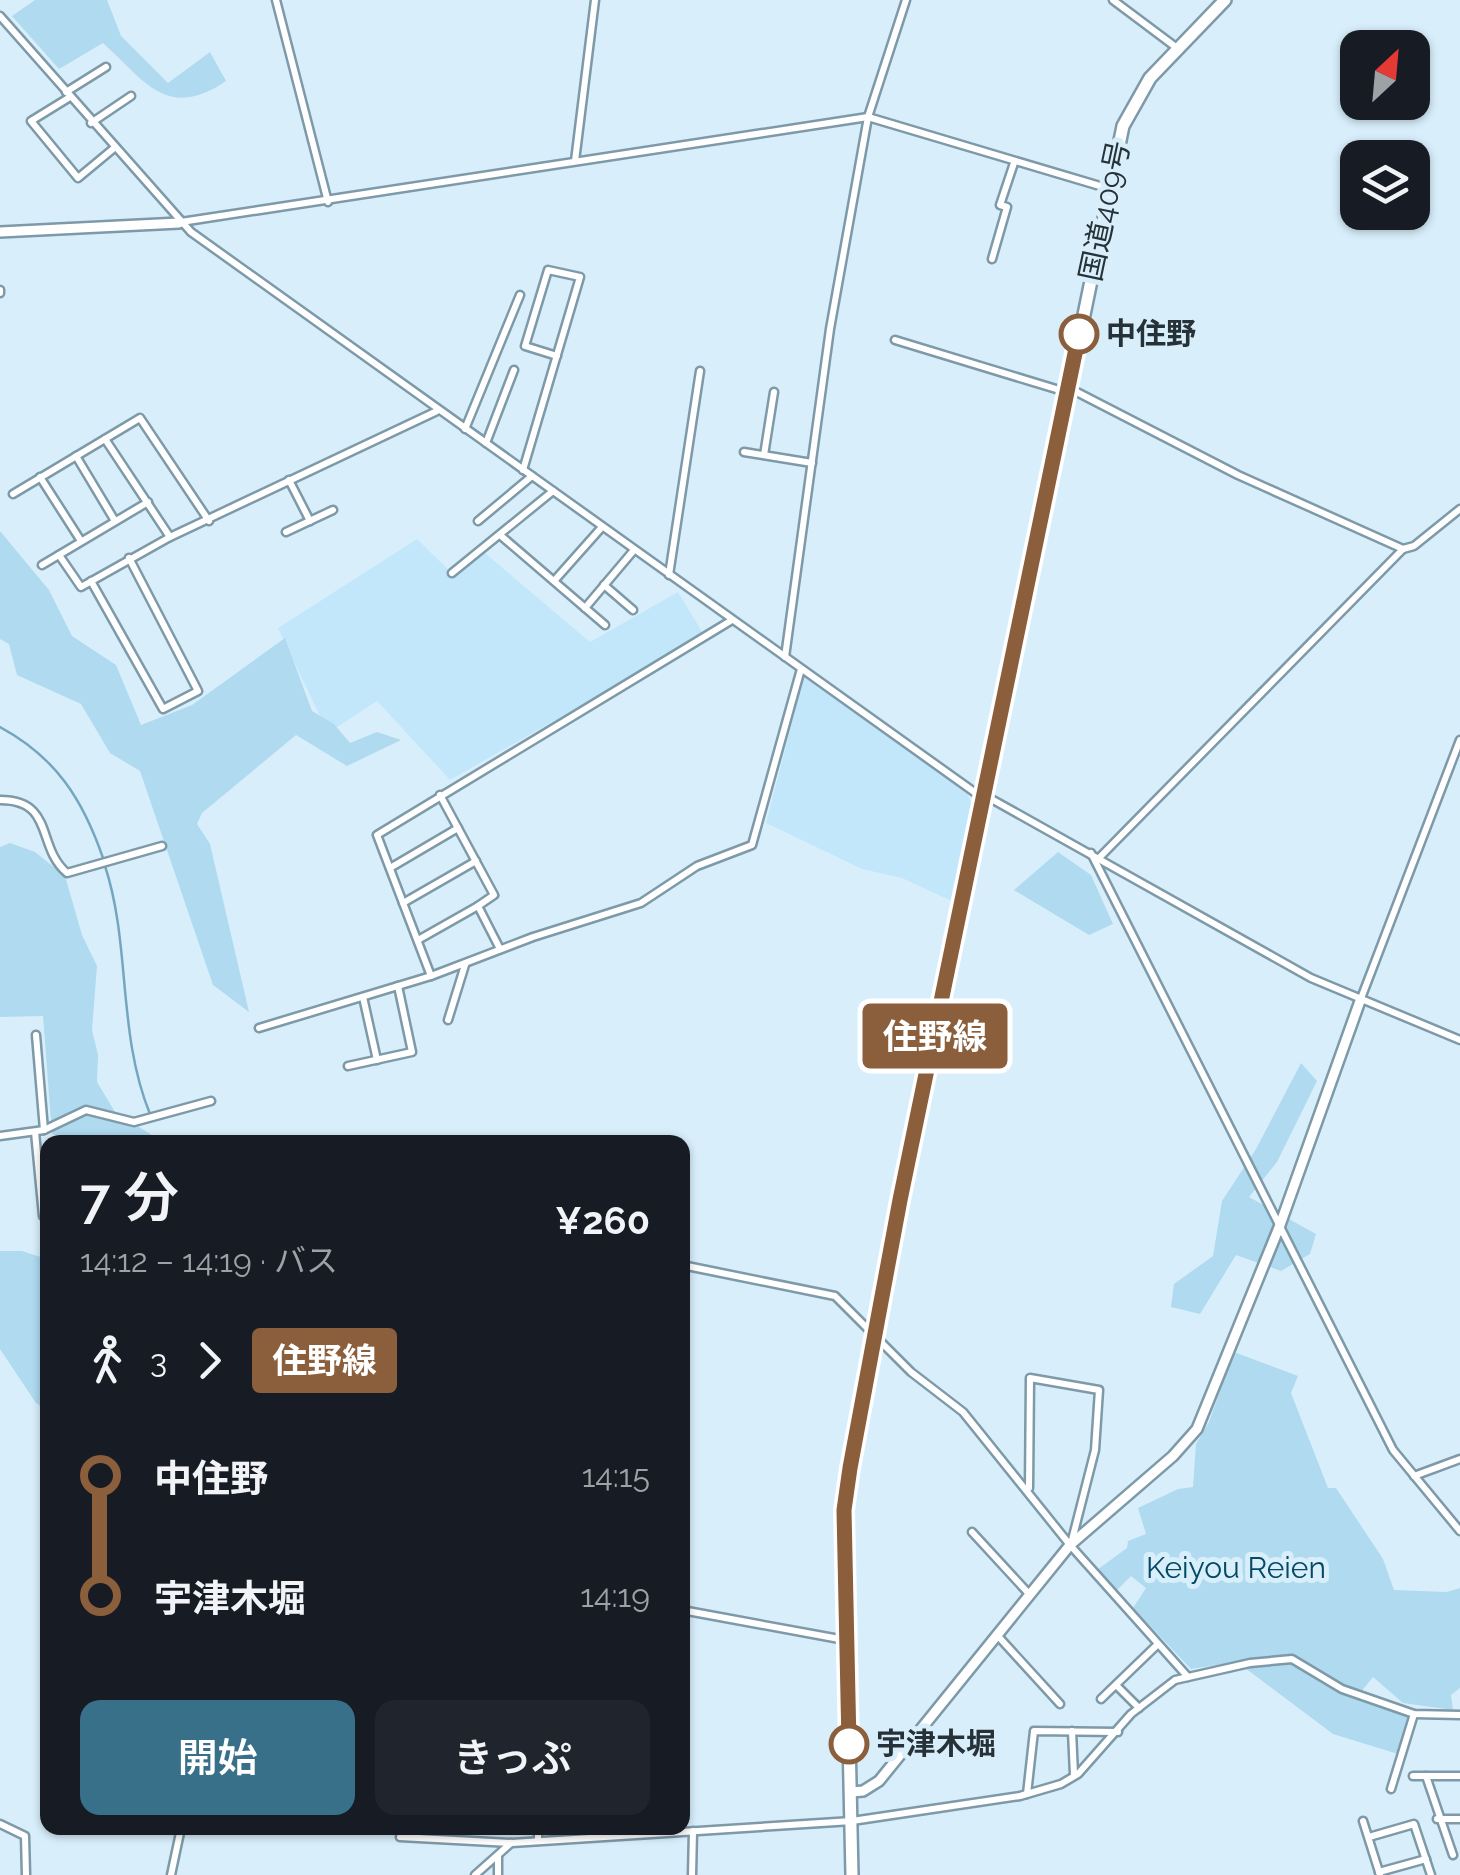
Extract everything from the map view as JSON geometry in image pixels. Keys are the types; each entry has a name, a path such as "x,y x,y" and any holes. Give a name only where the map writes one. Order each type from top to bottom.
{"highway":[{"name":"国道409号","path":"852,1875 844,1510 873,1336 1129,110 1140,90 1225,0"}],"street":[{"path":"276,0 328,202"},
{"path":"575,162 596,0"},
{"path":"785,657 830,329 868,117 906,0"},
{"path":"1114,0 1178,48"},
{"path":"0,16 180,222 801,669 985,798 1360,1001 1460,1040"},
{"path":"106,67 30,121 78,178 113,149"},
{"path":"91,123 132,96"},
{"path":"0,232 180,222 868,117 1110,189"},
{"path":"992,259 1007,207 1000,205 1014,163"},
{"path":"524,470 580,278 548,270 525,346 557,356"},
{"path":"464,428 520,295"},
{"path":"896,340 1068,390 1238,475 1403,549"},
{"path":"486,444 514,370"},
{"path":"669,575 700,371"},
{"path":"764,455 774,392"},
{"path":"58,555 82,587 170,537 438,410"},
{"path":"13,494 140,418 209,521"},
{"path":"105,439 170,537"},
{"path":"744,452 812,463"},
{"path":"76,456 116,521"},
{"path":"478,521 532,476"},
{"path":"40,478 81,542"},
{"path":"289,480 310,520"},
{"path":"452,573 554,491"},
{"path":"42,565 148,502"},
{"path":"1100,857 1403,549 1460,509"},
{"path":"286,532 333,510"},
{"path":"554,581 602,527"},
{"path":"500,535 606,625"},
{"path":"585,608 634,550"},
{"path":"91,581 163,709 198,691 128,558"},
{"path":"604,586 633,610"},
{"path":"431,976 377,835 732,620"},
{"path":"259,1028 431,976 500,949 641,904 698,866 752,845 801,669"},
{"path":"851,1792 870,1788 879,1780 1070,1545 1173,1456 1197,1429 1280,1225 1460,740"},
{"path":"417,940 494,896 440,795"},
{"path":"0,800 16,800 33,809 58,864 67,874 162,846"},
{"path":"390,868 458,828"},
{"path":"1091,853 1393,1450 1460,1531"},
{"path":"403,904 476,861"},
{"path":"478,906 500,949"},
{"path":"448,1020 466,964"},
{"path":"348,1066 412,1052 398,986"},
{"path":"363,997 377,1060"},
{"path":"36,1034 40,1180"},
{"path":"0,1136 40,1131 86,1110 134,1122 211,1101"},
{"path":"690,1267 835,1296 873,1336 963,1412 1070,1545 1188,1677"},
{"path":"1029,1491 1030,1378 1100,1390 1095,1450 1070,1545"},
{"path":"1414,1476 1460,1459"},
{"path":"972,1532 1030,1595"},
{"path":"690,1611 845,1640"},
{"path":"997,1635 1060,1704"},
{"path":"1101,1699 1158,1644"},
{"path":"690,1831 852,1821 1027,1794 1074,1776 1138,1708 1174,1680 1292,1659 1342,1689 1414,1714 1460,1715"},
{"path":"1116,1685 1138,1708"},
{"path":"1391,1789 1414,1714"},
{"path":"1027,1794 1034,1731 1118,1732"},
{"path":"1072,1731 1074,1776"},
{"path":"1412,1776 1460,1776"},
{"path":"1426,1776 1437,1819 1453,1855"},
{"path":"1437,1819 1460,1819"},
{"path":"1364,1821 1380,1873 1426,1859"},
{"path":"0,1824 25,1836 26,1875"},
{"path":"1369,1837 1414,1824 1431,1875"},
{"path":"692,1875 693,1831"},
{"path":"170,1875 180,1835"},
{"path":"538,1835 538,1841"},
{"path":"400,1837 512,1842 630,1835"},
{"path":"475,1875 512,1842"},
{"path":"498,1855 498,1875"}],"shaded area":[{"path":"417,539 455,576 485,553 590,642 678,592 704,635 450,780 377,701 328,733 278,628"},
{"path":"804,677 967,793 975,811 956,903 902,878 862,869 766,823"}],"green space":[{"path":"35,0 107,0 121,36 168,83 210,52 226,81 206,92 172,97 145,83 103,43 59,69 12,16"},
{"path":"0,531 49,590 72,636 116,665 141,725 192,705 285,638 312,711 334,724 350,743 377,732 401,740 347,766 296,735 202,813 197,824 210,844 249,1012 213,985 140,771 110,753 81,704 17,675 9,644 0,639"},
{"path":"10,843 35,852 65,876 82,935 97,966 92,1030 98,1055 97,1082 115,1112 152,1135 52,1134 43,1016 0,1017 0,847"},
{"path":"1058,852 1091,875 1113,924 1089,935 1014,890"},
{"path":"1301,1063 1317,1081 1277,1162 1249,1197 1316,1234 1310,1254 1281,1271 1236,1255 1200,1314 1171,1307 1174,1284 1213,1256 1222,1201 1256,1149"},
{"path":"0,1251 22,1251 40,1257 40,1406 0,1349"},
{"name":"Keiyou Reien","path":"1234,1352 1298,1376 1291,1393 1328,1488 1336,1488 1383,1559 1394,1590 1447,1592 1460,1588 1460,1688 1451,1695 1453,1710 1403,1703 1373,1677 1361,1692 1289,1654 1191,1669 1133,1608 1146,1588 1131,1576 1116,1591 1097,1570 1127,1548 1128,1541 1146,1534 1138,1508 1178,1489 1193,1487 1196,1444 1209,1422"},
{"path":"1292,1663 1339,1692 1411,1716 1398,1754 1333,1734 1245,1668"}],"waterway":[{"path":"0,727 37,752 65,782 86,817 103,858"},
{"path":"105,866 118,927 133,1052 150,1114"}],"bus line":[{"name":"住野線","path":"849,1744 844,1510 850,1468 900,1200 1079,334"}],"place":[{"name":"中住野","path":"1079,334"},
{"name":"宇津木堀","path":"849,1744"}]}
